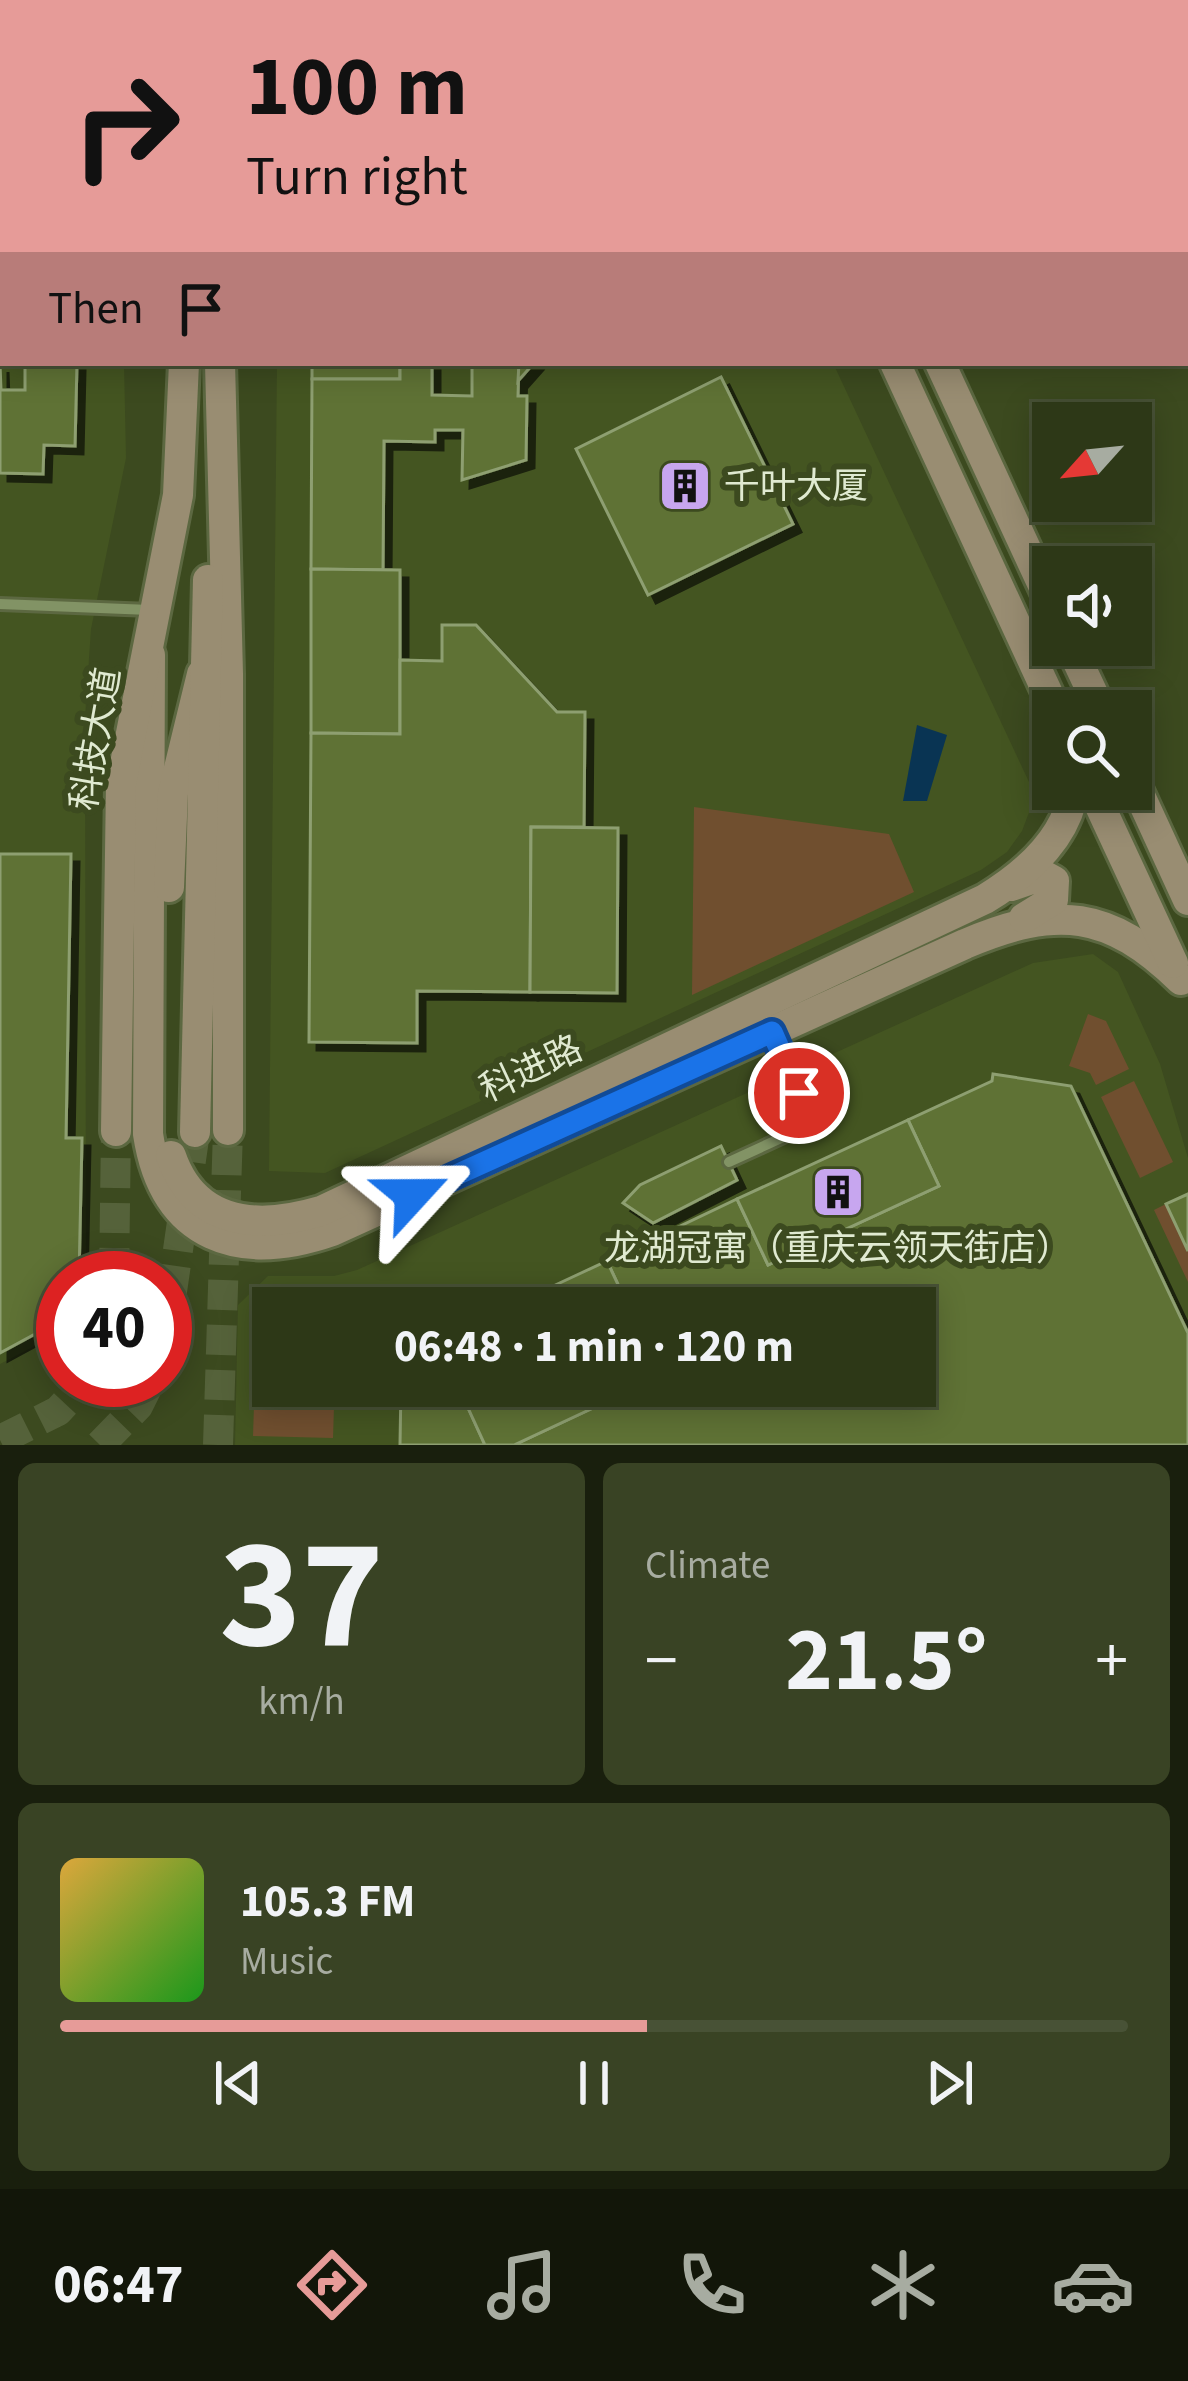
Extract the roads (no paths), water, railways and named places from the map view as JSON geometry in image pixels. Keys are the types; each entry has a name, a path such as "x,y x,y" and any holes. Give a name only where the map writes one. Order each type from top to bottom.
{"main road":[{"name":"科技大道","path":"116,1131 119,810 160,610 182,461 184,366"},
{"path":"195,1132 202,674 220,366"},
{"path":"896,366 1046,690"},
{"path":"941,366 1032,562"},
{"path":"219,408 228,674 228,1130"},
{"path":"150,656 148,1134 168,1196 200,1229 246,1246 310,1239 1041,910 1057,895 1054,881 1042,875 1002,889"},
{"name":"科进路","path":"202,674 177,768 170,820 166,1133 185,1184 211,1211 231,1220 273,1222 321,1210 1002,889 1046,849 1068,810"},
{"path":"1102,810 1185,987"},
{"path":"1147,810 1188,900"},
{"path":"991,933 1055,919 1104,924 1146,946 1185,987"}],"lane":[{"path":"0,604 160,610"},
{"path":"729,1162 790,1134 800,1122 799,1093 772,1032"}],"water":[{"path":"917,725 947,735 927,801 903,801"}],"tunnel":[{"path":"218,1445 228,1130"},
{"path":"114,1251 116,1131"},
{"path":"178,1251 195,1132"},
{"path":"0,1440 62,1407"},
{"path":"100,1445 137,1407"}],"place":[{"name":"千叶大厦","path":"685,486"},
{"name":"龙湖冠寓（重庆云领天街店）","path":"838,1192"}]}
